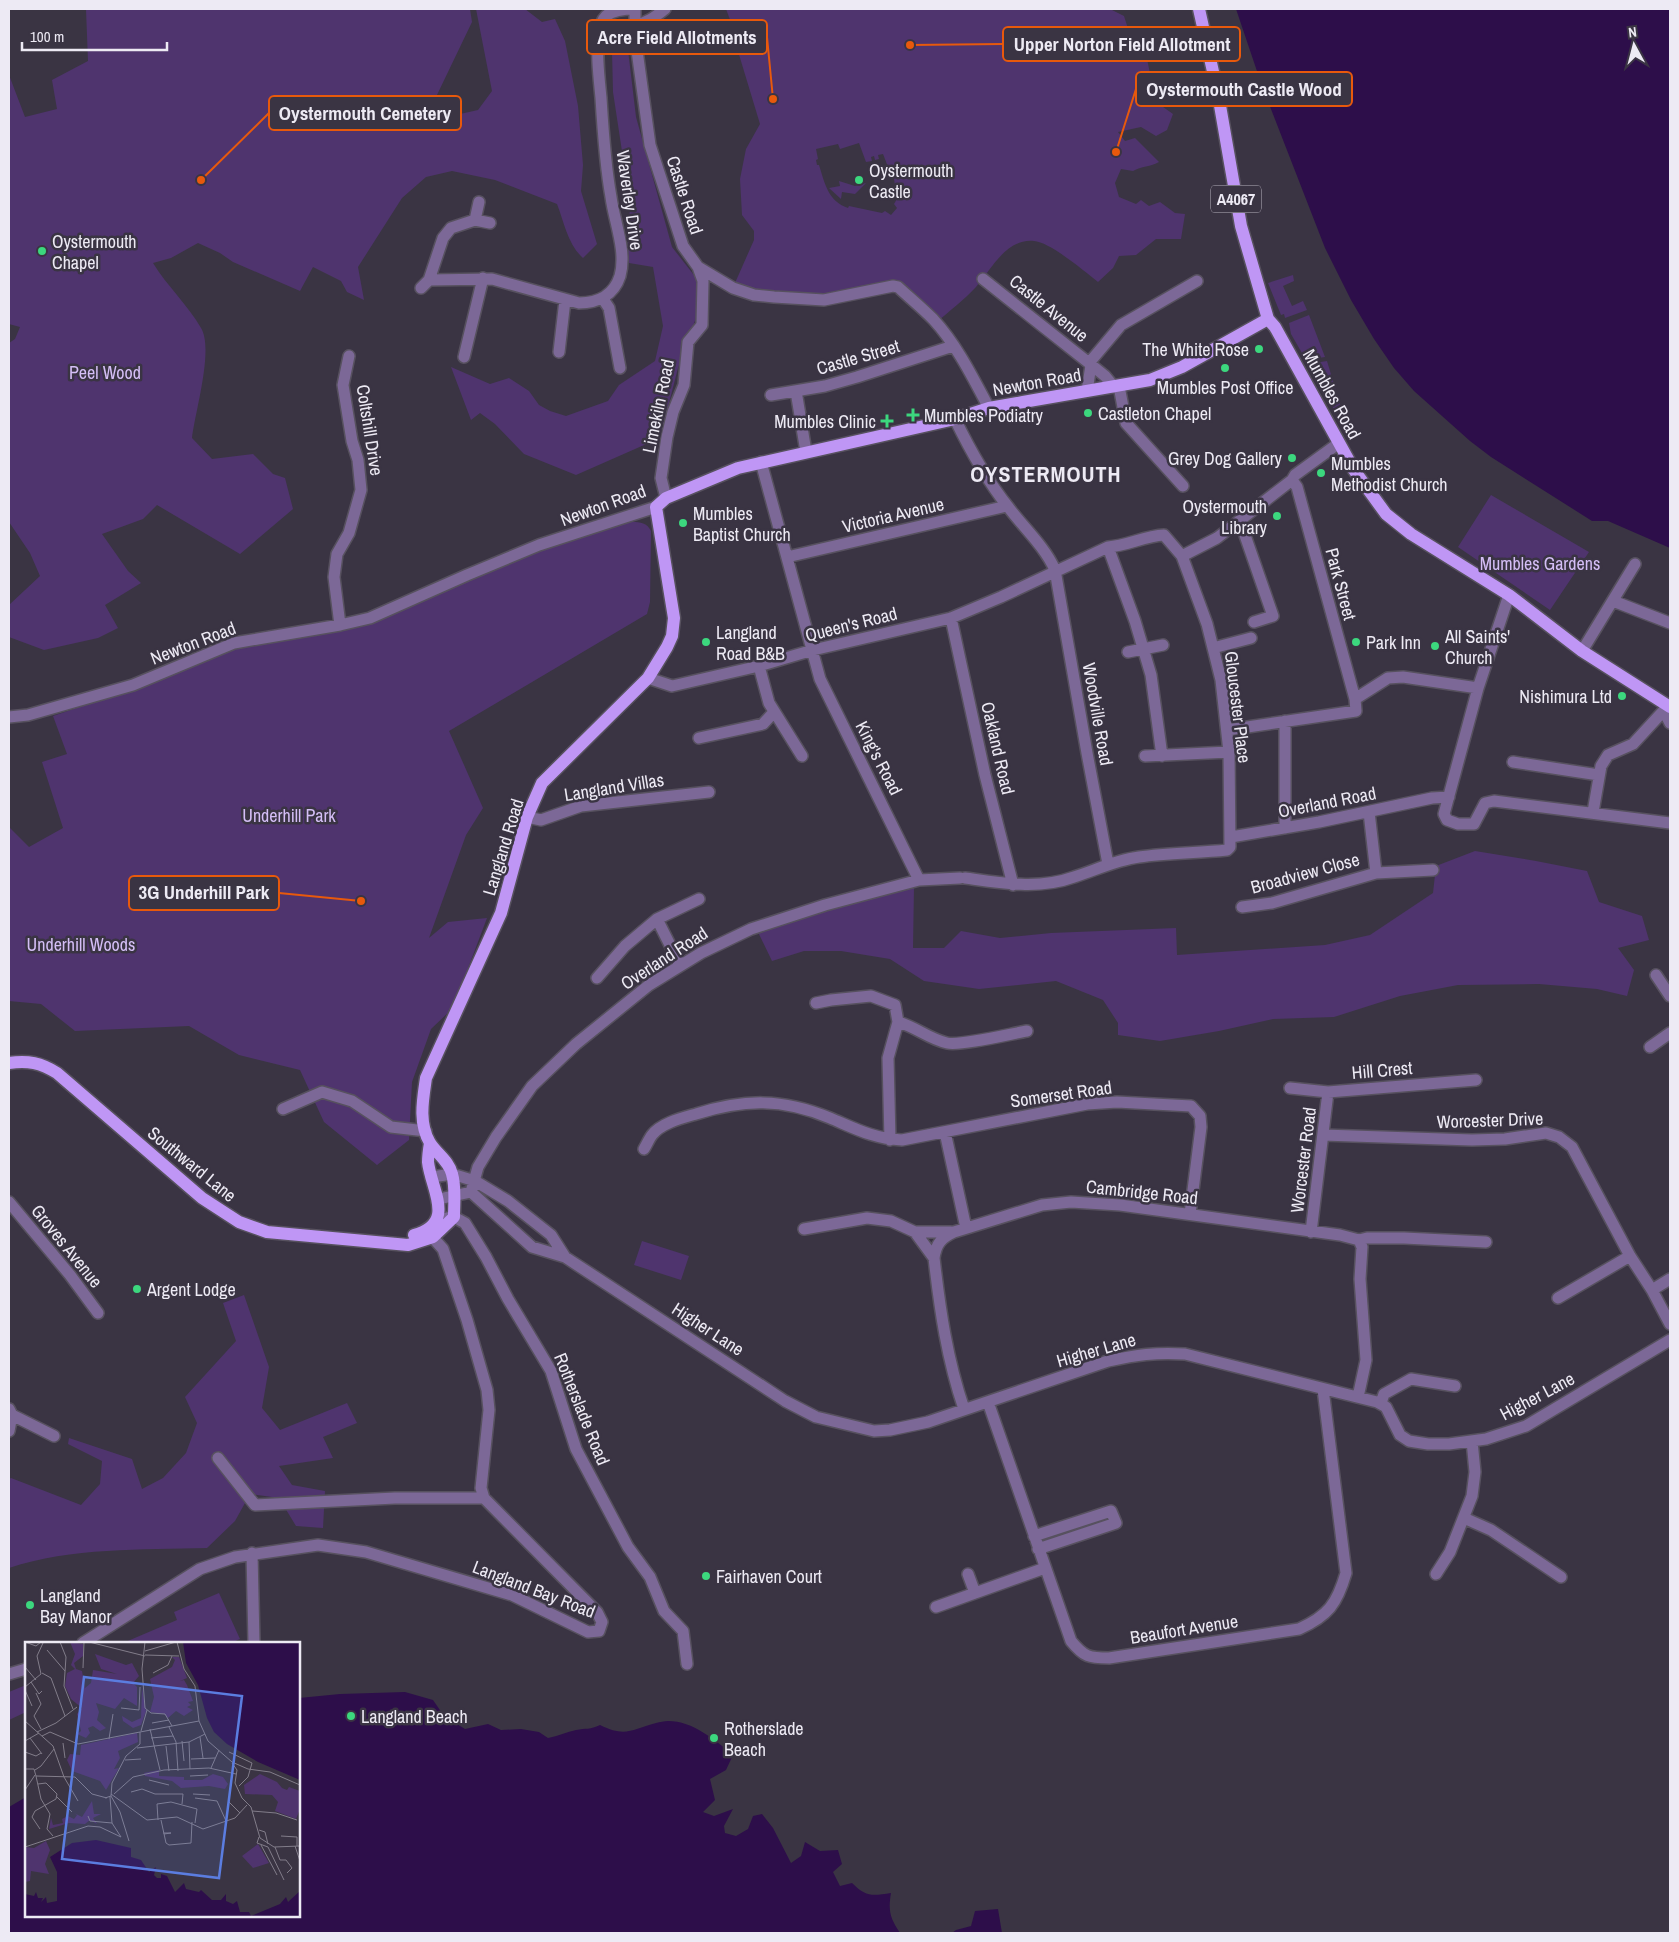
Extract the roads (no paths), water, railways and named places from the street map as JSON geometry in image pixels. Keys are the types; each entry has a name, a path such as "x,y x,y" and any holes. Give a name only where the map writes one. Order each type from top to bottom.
{"main road":[{"name":"Mumbles Road","path":"1199,9 1218,94 1242,226 1268,319 1275,327 1354,470 1386,514 1411,534 1509,595 1582,651 1604,663 1667,708"},
{"name":"Newton Road","path":"656,507 666,498 738,468 761,462 954,419 989,408 1150,380 1182,367 1268,319"},
{"name":"Langland Road","path":"430,1234 439,1209 439,1198 428,1162 428,1137 422,1106 426,1078 501,913 527,817 542,783 648,678 672,636 674,618 656,507"},
{"name":"Southward Lane","path":"9,1063 32,1062 45,1065 57,1073 202,1198 239,1222 267,1232 377,1242 430,1234"},
{"path":"428,1137 444,1157 452,1174 454,1194 454,1217 430,1234"}],"street":[{"path":"614,35 602,16 625,9 635,9"},
{"name":"Castle Road","path":"635,9 635,30 650,145 683,246 698,267 734,288 774,297 824,300 893,286 898,288 934,320 970,370 989,408"},
{"path":"599,42 614,35 635,30 665,9"},
{"name":"Waverley Drive","path":"602,16 599,42 605,152 610,196 621,250 622,268 617,285 603,299"},
{"path":"476,220 479,202"},
{"path":"490,223 476,220 459,225 446,233 425,284 483,278 524,286 565,300 591,303 603,299 609,308 620,368"},
{"name":"Limekiln Road","path":"666,498 661,478 667,436 673,412 684,385 688,342 702,324 703,319 703,281 698,267"},
{"path":"464,356 483,278"},
{"name":"Castle Avenue","path":"983,279 1116,386"},
{"path":"1090,364 1121,325 1197,281"},
{"path":"559,352 565,300"},
{"name":"Castle Street","path":"771,394 825,386 953,346"},
{"name":"Coltshill Drive","path":"340,625 334,577 337,554 349,532 361,490 358,460 352,441 343,385 349,356"},
{"name":"Castle Avenue","path":"1087,391 1090,364"},
{"path":"1116,386 1126,423 1184,486"},
{"path":"796,390 806,452"},
{"path":"954,419 980,464 1008,506 1050,558 1055,570"},
{"path":"1182,556 1217,538 1292,480 1295,475 1339,443"},
{"name":"King's Road","path":"761,462 820,679 919,880"},
{"name":"Park Street","path":"1292,480 1297,487 1355,699"},
{"name":"Victoria Avenue","path":"787,557 1008,506"},
{"name":"Newton Road","path":"9,717 28,715 133,684 234,643 370,618 467,574 539,546 656,507"},
{"path":"1240,521 1273,616 1254,622"},
{"name":"Queen's Road","path":"648,678 672,686 759,666 813,650 951,618 1108,547 1115,547 1155,536 1164,536 1182,556"},
{"path":"1108,547 1144,649 1154,692 1162,756"},
{"name":"Gloucester Place","path":"1182,556 1214,648 1221,680 1229,752 1231,837"},
{"path":"1582,651 1634,564"},
{"name":"Woodville Road","path":"1055,570 1108,864"},
{"path":"1509,595 1478,688 1444,814 1447,820 1458,824 1474,824 1486,803 1494,801 1670,823"},
{"path":"1613,601 1670,623"},
{"name":"Oakland Road","path":"951,618 985,776 1013,885"},
{"path":"1214,648 1251,638"},
{"path":"1128,652 1163,645"},
{"path":"759,666 769,703 802,756"},
{"path":"1227,730 1356,711 1355,699 1388,678 1403,678 1478,688"},
{"path":"1667,708 1670,723"},
{"path":"1593,812 1604,759 1608,755 1633,744 1667,708"},
{"path":"699,738 763,724 774,712"},
{"path":"1285,721 1285,828"},
{"path":"1145,756 1229,752"},
{"path":"1513,762 1600,775"},
{"name":"Langland Villas","path":"527,817 541,820 581,806 709,792"},
{"name":"Overland Road","path":"471,1192 478,1167 532,1086 576,1044 649,985 719,943 751,928 825,905 919,880 963,878 1013,885 1036,886 1073,878 1108,864 1140,857 1227,850 1230,847 1231,837 1369,812 1432,798 1449,797"},
{"name":"Broadview Close","path":"1242,907 1272,904 1376,873 1369,812"},
{"path":"1376,873 1433,870"},
{"path":"597,978 625,946 658,920 698,899"},
{"path":"658,920 680,965"},
{"path":"1656,975 1670,996"},
{"path":"816,1003 829,994 871,996 895,1005 898,1022 888,1058 890,1140"},
{"path":"898,1022 918,1029 928,1036 949,1043 1027,1031"},
{"path":"1650,1047 1670,1033"},
{"name":"Hill Crest","path":"1290,1088 1328,1092 1406,1084 1454,1083 1476,1080"},
{"path":"283,1109 322,1092 352,1101 391,1127 428,1137"},
{"name":"Worcester Road","path":"1311,1232 1328,1092"},
{"name":"Somerset Road","path":"644,1149 652,1134 667,1125 715,1108 756,1102 773,1102 804,1110 828,1117 866,1134 890,1140 902,1140 1087,1104 1117,1102 1191,1106 1200,1116 1201,1127 1190,1214"},
{"path":"945,1132 966,1228"},
{"name":"Worcester Drive","path":"1323,1135 1472,1140 1505,1139 1546,1133 1559,1137 1572,1147 1630,1256 1652,1290 1670,1324"},
{"name":"Higher Lane","path":"432,1177 452,1174 475,1181 508,1201 552,1235 565,1256"},
{"path":"439,1198 471,1192"},
{"name":"Higher Lane","path":"471,1192 532,1246 565,1256 785,1401 816,1417 874,1431 890,1430 928,1422 1108,1361 1158,1352 1184,1354 1381,1403 1391,1414 1394,1426 1400,1435 1409,1441 1428,1444 1472,1441 1486,1439 1526,1426 1670,1340"},
{"name":"Groves Avenue","path":"9,1202 70,1275 98,1313"},
{"name":"Cambridge Road","path":"934,1258 936,1246 944,1237 954,1232 1042,1205 1072,1202 1120,1205 1190,1214 1360,1240 1376,1238 1486,1242"},
{"path":"435,1219 454,1217"},
{"name":"Rotherslade Road","path":"454,1217 465,1223 552,1371 576,1448 628,1547 650,1577 664,1611 682,1631 687,1664"},
{"path":"804,1228 867,1218 891,1221 915,1232 954,1232"},
{"path":"915,1232 934,1258 947,1351 952,1374 964,1409"},
{"path":"218,1458 255,1505 395,1498 484,1498 481,1488 489,1410 487,1390 443,1249 430,1234"},
{"path":"1358,1397 1366,1360 1360,1279 1362,1247 1360,1240"},
{"path":"1558,1298 1630,1256"},
{"path":"1652,1290 1670,1279"},
{"path":"1381,1403 1384,1394 1410,1379 1454,1386"},
{"name":"Beaufort Avenue","path":"988,1402 1071,1641 1080,1652 1092,1658 1109,1658 1299,1629 1325,1615 1340,1593 1346,1573 1323,1389"},
{"path":"9,1431 10,1412 54,1436"},
{"path":"1436,1574 1450,1552 1472,1496 1475,1472 1472,1441"},
{"name":"Langland Bay Road","path":"85,1642 200,1569 235,1556 318,1545 366,1552 512,1595 588,1632 599,1631 602,1622 597,1612 484,1498"},
{"path":"1034,1536 1111,1511 1116,1523 1038,1549"},
{"path":"1464,1518 1491,1530 1561,1577"},
{"path":"252,1553 254,1642"},
{"path":"936,1607 1045,1568"},
{"path":"968,1574 975,1593"},
{"path":"9,1674 25,1669"}],"place":[{"name":"Upper Norton Field Allotment","path":"910,45"},
{"name":"Acre Field Allotments","path":"773,99"},
{"name":"Oystermouth Castle Wood","path":"1116,152"},
{"name":"Oystermouth Cemetery","path":"201,180"},
{"name":"Oystermouth Castle","path":"859,180"},
{"name":"Oystermouth Chapel","path":"42,251"},
{"name":"The White Rose","path":"1259,349"},
{"name":"Mumbles Post Office","path":"1225,368"},
{"name":"Castleton Chapel","path":"1088,413"},
{"name":"Mumbles Podiatry","path":"913,415"},
{"name":"Mumbles Clinic","path":"887,421"},
{"name":"Grey Dog Gallery","path":"1292,458"},
{"name":"Mumbles Methodist Church","path":"1321,473"},
{"name":"Oystermouth Library","path":"1277,516"},
{"name":"Mumbles Baptist Church","path":"683,523"},
{"name":"Langland Road B&B","path":"706,642"},
{"name":"Park Inn","path":"1356,642"},
{"name":"All Saints' Church","path":"1435,646"},
{"name":"Nishimura Ltd","path":"1622,696"},
{"name":"3G Underhill Park","path":"361,901"},
{"name":"Argent Lodge","path":"137,1289"},
{"name":"Fairhaven Court","path":"706,1576"},
{"name":"Langland Bay Manor","path":"30,1605"},
{"name":"Langland Beach","path":"351,1716"},
{"name":"Rotherslade Beach","path":"714,1738"}],"district":[{"name":"OYSTERMOUTH","path":"1046,474"}],"park label":[{"name":"Peel Wood","path":"105,372"},
{"name":"Mumbles Gardens","path":"1540,563"},
{"name":"Underhill Park","path":"289,815"},
{"name":"Underhill Woods","path":"81,944"}]}
